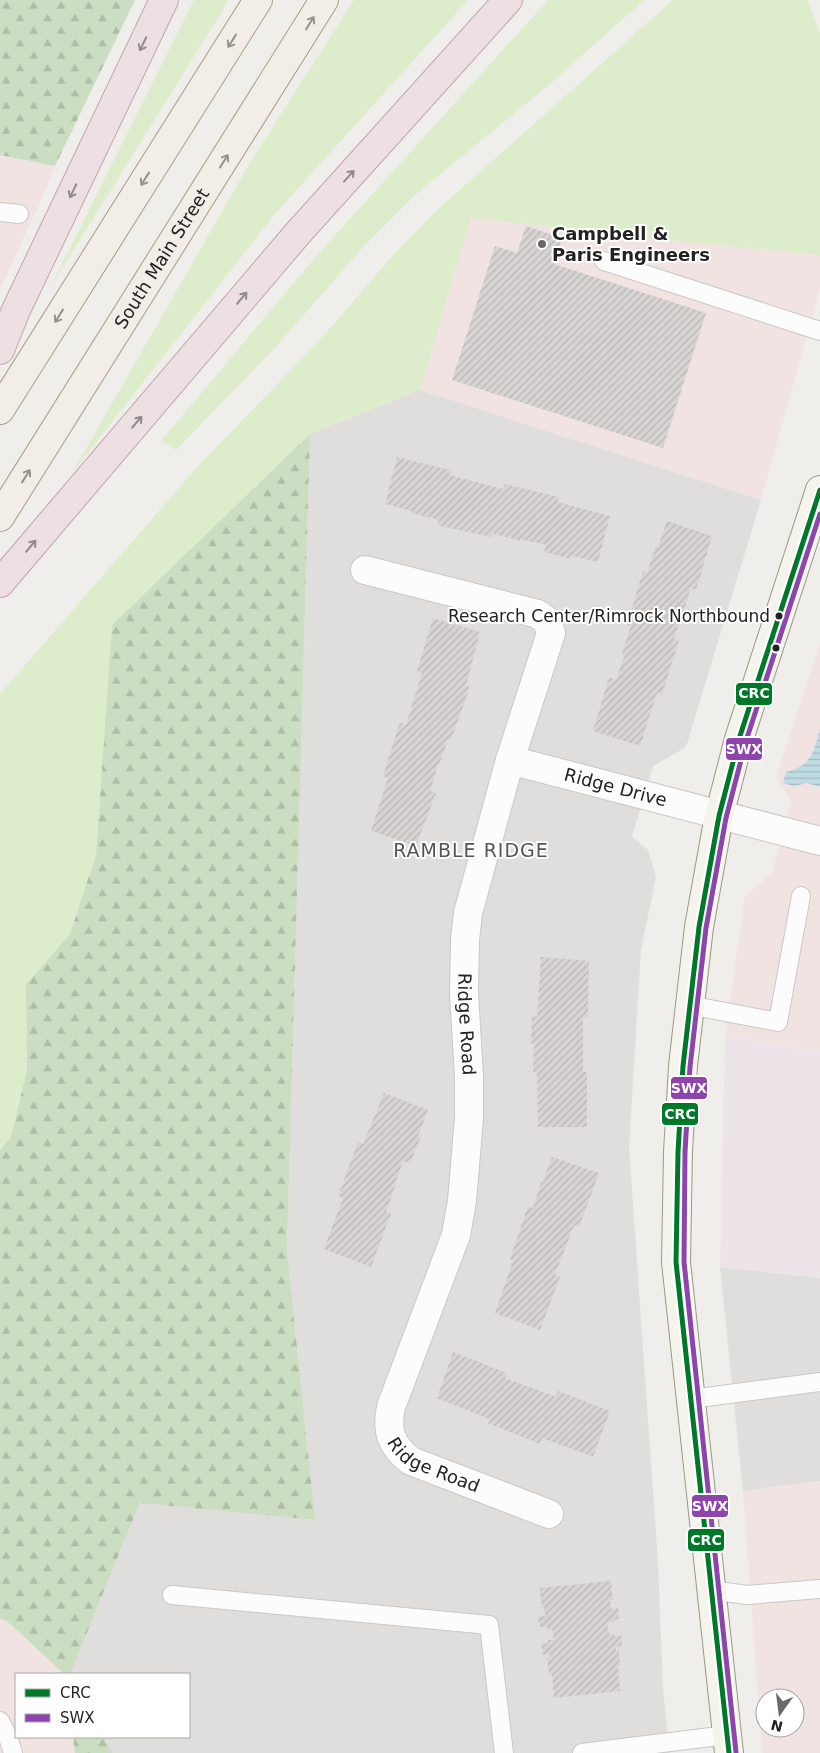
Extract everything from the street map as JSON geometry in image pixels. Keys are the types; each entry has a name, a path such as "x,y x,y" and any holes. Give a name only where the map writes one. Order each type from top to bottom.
{"highway":[{"path":"0,350 16,310 164,0"},
{"path":"0,583 298,233 508,0"}],"main road":[{"path":"0,410 258,0"},
{"name":"South Main Street","path":"0,517 324,0"},
{"path":"728,1744 676,1262 678,1152 683,1066 702,905 719,816 739,739 820,490"}],"street":[{"name":"Ridge Road","path":"365,570 538,614 546,621 551,633 510,760 468,913 465,940 464,994 468,1049 469,1110 466,1160 458,1226 450,1253 391,1407 388,1420 392,1441 403,1455 411,1461 549,1514"},
{"name":"Ridge Drive","path":"510,760 820,842"}],"lane":[{"path":"0,212 19,214"},
{"path":"604,261 820,331"},
{"path":"689,1005 778,1022 801,896"},
{"path":"690,1398 820,1382"},
{"path":"711,1590 747,1594 820,1589"},
{"path":"172,1595 489,1624 504,1753"},
{"path":"0,1720 13,1753"},
{"path":"582,1753 728,1744"}],"shaded area":[{"path":"0,155 55,166 41,201 0,289"},
{"path":"471,216 612,235 820,255 820,289 761,500 420,390"},
{"path":"420,390 761,500 686,747 653,766 632,837 648,850 656,877 641,950 629,1147 658,1563 663,1689 670,1753 113,1753 104,1738 190,1738 190,1673 70,1673 140,1503 315,1520 287,1250 310,434"},
{"path":"820,643 820,1052 725,1036 745,896 772,873 791,800 776,778"},
{"path":"725,1036 820,1052 820,1278 720,1267"},
{"path":"720,1267 820,1278 820,1481 743,1491"},
{"path":"820,1481 820,1753 762,1753 761,1738 805,1738 805,1688 757,1688 743,1491"},
{"path":"0,1618 7,1621 63,1673 15,1673 15,1738 73,1738 75,1753 0,1753"}],"green space":[{"path":"0,0 135,0 55,166 0,155"},
{"path":"194,0 229,0 49,290"},
{"path":"354,0 468,0 275,214 72,473 251,161"},
{"path":"548,0 644,0 550,84 415,195 366,244 273,350 176,450 161,441 319,253"},
{"path":"673,0 808,0 820,34 820,255 612,235 471,217 420,390 310,434 112,625 96,855 70,934 26,985 27,1070 11,1137 0,1150 0,694 198,466 335,323 386,263 435,212"},
{"path":"310,434 287,1250 315,1520 140,1503 70,1673 63,1673 7,1621 0,1618 0,1150 11,1137 27,1070 26,985 70,934 96,855 112,625"},
{"path":"73,1738 104,1738 113,1753 75,1753"}],"water":[{"path":"820,729 820,787 807,783 794,786 783,783 786,772 801,766 810,757 816,745"}],"building":[{"path":"526,226 562,238 554,264 706,313 663,448 452,380 495,246 517,253"},
{"path":"397,457 450,470 449,475 503,489 505,484 559,497 557,502 610,516 598,562 571,556 571,559 544,552 546,545 520,539 520,541 492,533 491,537 437,525 439,520 385,504"},
{"path":"667,521 712,536 696,590 691,588 674,639 679,640 662,695 657,693 640,746 593,731 609,677 616,680 625,654 622,653 631,626 627,625 643,571 647,573"},
{"path":"433,618 480,632 466,686 470,687 451,740 448,739 438,765 430,791 436,793 416,846 371,831 388,778 383,776 400,722 406,725 422,673 417,671"},
{"path":"541,957 589,961 588,1017 583,1017 583,1072 587,1072 587,1127 538,1127 537,1073 533,1072 534,1043 531,1044 532,1016 537,1017"},
{"path":"384,1093 428,1110 418,1136 421,1137 410,1163 403,1161 386,1212 391,1213 371,1267 324,1249 343,1198 338,1196 358,1142 363,1144"},
{"path":"552,1157 599,1173 579,1227 574,1225 555,1275 560,1277 540,1330 495,1313 513,1261 510,1259 528,1206 533,1208 541,1182 543,1182"},
{"path":"453,1352 507,1373 505,1378 556,1397 558,1391 610,1411 593,1457 542,1438 540,1444 488,1423 489,1419 437,1398"},
{"path":"611,1581 613,1600 610,1600 611,1609 618,1608 619,1619 607,1623 609,1634 614,1633 614,1636 621,1635 622,1646 615,1647 616,1650 619,1650 620,1691 554,1698 552,1673 549,1674 547,1658 550,1657 550,1654 543,1655 541,1644 548,1643 548,1640 554,1640 552,1629 547,1630 547,1627 540,1627 538,1617 545,1616 544,1607 542,1608 540,1588"}],"transit line":[{"name":"CRC","path":"729,1753 676,1262 678,1152 683,1066 699,927 719,816 739,739 820,490"},
{"name":"SWX","path":"736,1752 684,1262 685,1152 690,1067 706,928 726,818 746,741 820,514"}],"place":[{"name":"Campbell & Paris Engineers","path":"542,244"},
{"name":"Research Center/Rimrock Northbound","path":"779,616"}],"district":[{"name":"RAMBLE RIDGE","path":"471,850"}]}
